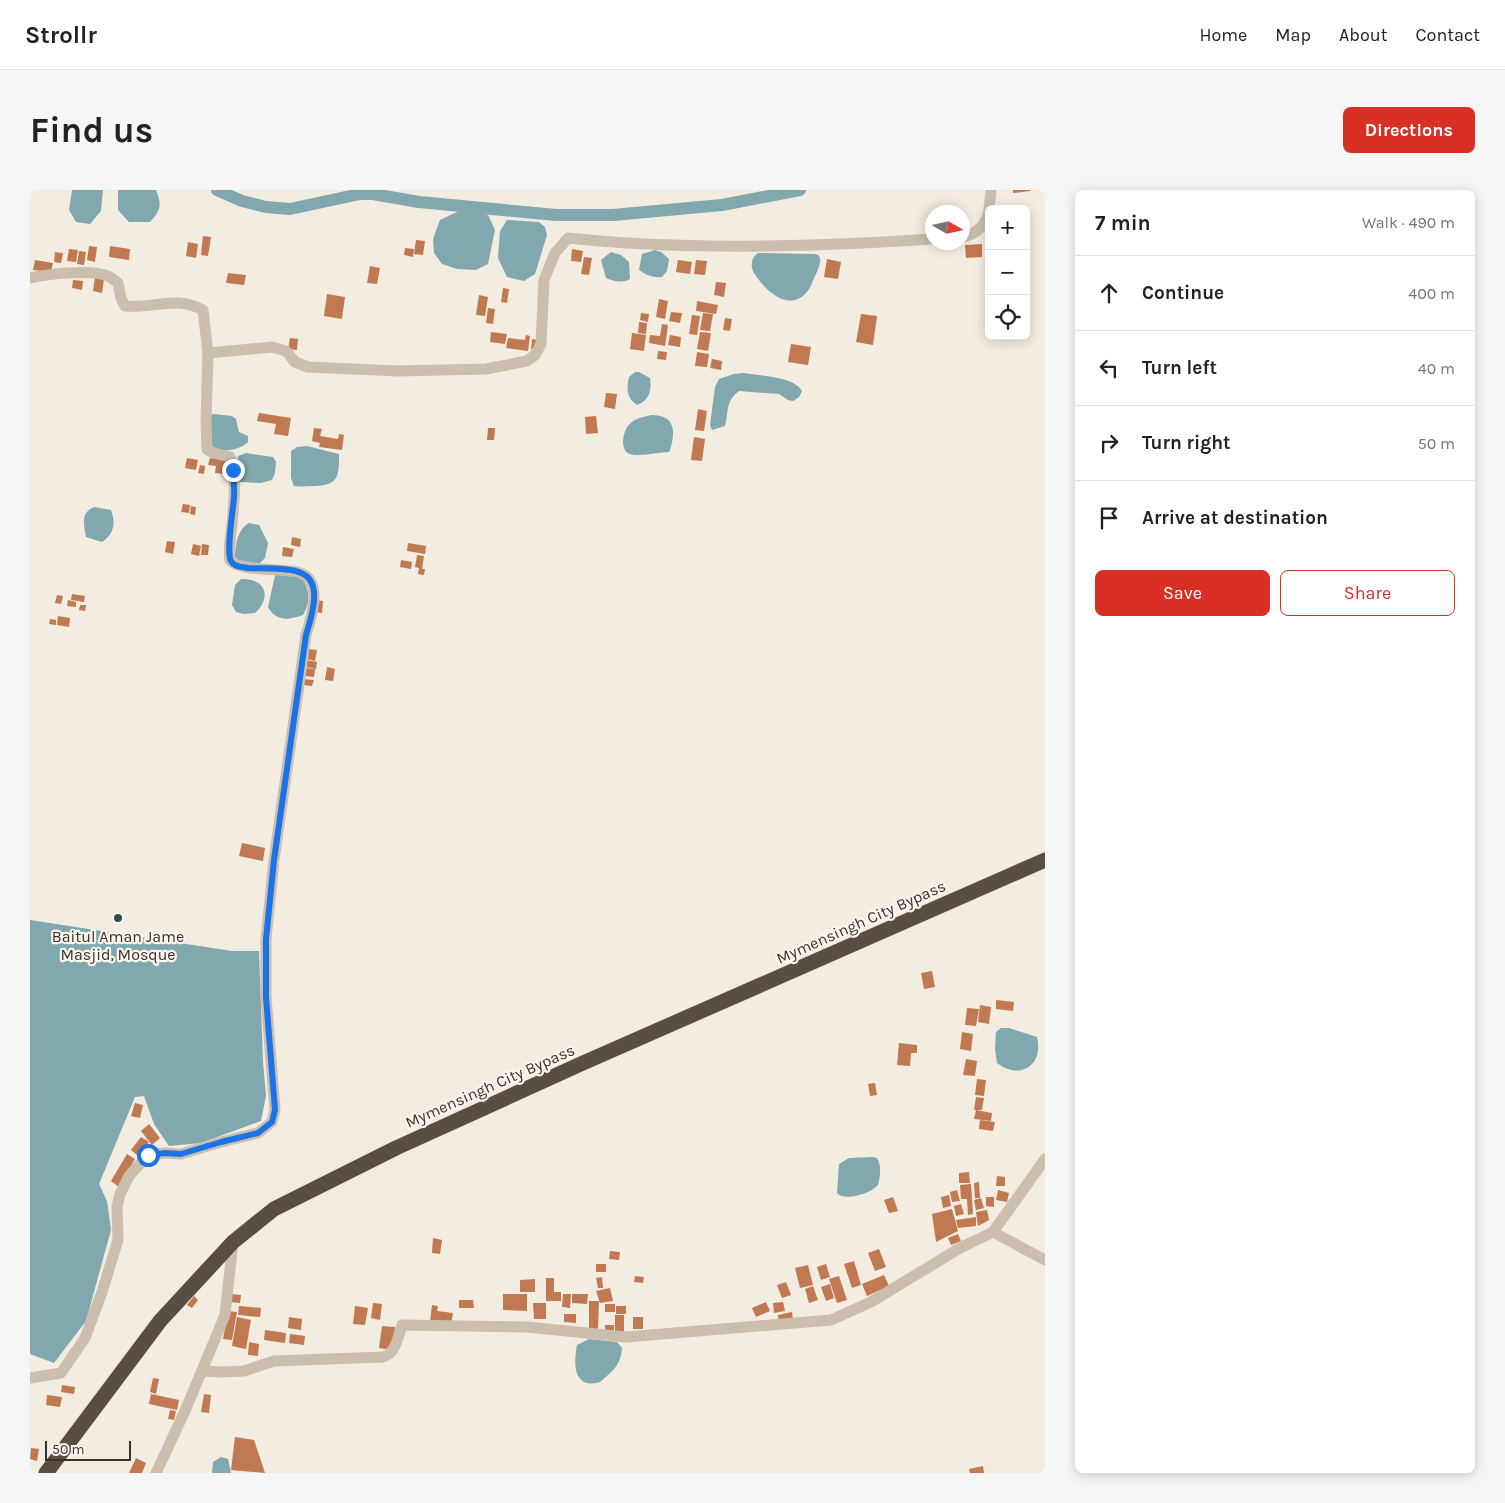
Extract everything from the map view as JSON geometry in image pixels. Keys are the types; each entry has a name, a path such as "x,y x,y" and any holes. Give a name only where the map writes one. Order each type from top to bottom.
{"highway":[{"name":"Mymensingh City Bypass","path":"46,1473 160,1321 233,1242 274,1209 396,1148 583,1063 1045,860"}],"street":[{"path":"990,205 991,190"},
{"path":"970,234 980,229 985,220"},
{"path":"208,353 272,347 286,351 295,362 308,367 398,371 486,369 527,361 535,355 541,344 540,327 544,280 554,253 568,238 628,243 730,245 852,244 925,239"},
{"path":"30,278 45,274 96,273 109,276 118,283 125,306 135,307 168,303 190,304 203,310 208,353 207,449 212,454 222,454 230,457 234,465 230,560 234,565 242,567 274,568 302,573 311,581 314,590 274,860 266,939 266,997 275,1110 272,1122 258,1133 181,1154 148,1155 129,1176 120,1194 117,1207 118,1240 85,1338 60,1373 30,1378"},
{"path":"202,1371 244,1370 274,1361 384,1357 390,1355 394,1350 402,1325 527,1327 626,1337 831,1320 871,1302 960,1248 993,1232 1045,1158"},
{"path":"993,1232 1045,1260"},
{"path":"156,1473 225,1315 233,1242"}],"water":[{"path":"72,190 103,190 101,211 90,224 76,222 69,210"},
{"path":"118,190 156,190 160,204 150,222 129,222 118,210"},
{"path":"472,211 488,215 495,230 488,264 476,270 457,269 442,264 434,253 433,239 440,220 457,212"},
{"path":"507,220 539,222 545,227 547,235 535,274 524,281 507,277 498,258 500,231"},
{"path":"655,250 661,252 669,259 667,271 662,277 650,276 639,270 642,254"},
{"path":"611,252 621,255 629,262 630,279 618,282 606,278 601,260"},
{"path":"758,253 815,254 820,258 820,263 806,293 799,299 792,301 784,300 770,292 754,273 752,262"},
{"path":"635,372 650,378 651,382 647,398 637,405 631,400 628,389 629,377"},
{"path":"744,373 792,382 802,391 799,397 793,401 779,394 739,391 729,403 725,426 712,430 710,425 715,387 719,379"},
{"path":"213,414 232,416 236,419 239,432 248,436 248,442 231,450 211,449 209,416"},
{"path":"651,415 665,418 672,425 673,437 669,452 630,454 624,449 623,445 626,430 637,419"},
{"path":"307,446 339,454 338,474 329,484 294,486 291,478 291,451 297,447"},
{"path":"246,453 273,457 276,462 272,480 261,483 240,482 236,475 238,456"},
{"path":"94,507 111,510 113,515 113,528 102,542 86,537 85,516"},
{"path":"249,523 259,525 268,543 265,558 259,564 238,560 235,557 238,537 242,529"},
{"path":"275,575 300,576 306,585 308,595 306,610 303,615 288,619 279,617 271,612 268,607"},
{"path":"241,579 256,582 264,590 264,601 255,613 244,614 236,612 232,605 235,585"},
{"path":"30,920 232,951 259,951 266,1096 261,1121 201,1143 169,1146 154,1124 144,1096 135,1097 99,1184 107,1201 111,1230 86,1321 54,1363 30,1354"},
{"path":"1001,1028 1009,1028 1037,1037 1037,1055 1028,1067 1022,1070 1014,1070 997,1063 995,1049 996,1032"},
{"path":"849,1158 877,1158 880,1165 878,1185 860,1195 848,1197 839,1195 837,1193 839,1164"},
{"path":"589,1339 617,1342 622,1348 620,1359 615,1368 600,1382 587,1383 579,1377 577,1372 577,1345"},
{"path":"221,1457 228,1459 231,1473 212,1473 213,1462"}],"building":[{"path":"1013,190 1030,190 1030,191 1013,193"},
{"path":"203,236 211,237 208,256 201,255"},
{"path":"416,240 425,241 423,255 414,254"},
{"path":"188,242 198,244 196,258 186,256"},
{"path":"982,244 982,257 966,258 965,250 970,250 970,245"},
{"path":"89,246 97,247 95,262 87,260"},
{"path":"110,246 130,249 129,260 109,257"},
{"path":"405,248 414,249 413,257 404,255"},
{"path":"69,249 78,250 76,262 67,261"},
{"path":"572,249 583,251 581,262 571,261"},
{"path":"79,251 86,252 84,265 77,264"},
{"path":"55,252 63,253 61,263 54,262"},
{"path":"584,257 592,258 589,275 581,274"},
{"path":"827,259 841,262 838,279 824,277"},
{"path":"35,260 53,263 51,272 33,270"},
{"path":"678,260 692,262 690,274 676,272"},
{"path":"696,260 707,261 705,275 694,274"},
{"path":"370,266 380,268 377,284 367,283"},
{"path":"228,273 246,275 244,285 226,283"},
{"path":"95,278 104,279 102,293 93,291"},
{"path":"73,280 83,281 82,290 72,288"},
{"path":"716,282 726,283 724,297 714,295"},
{"path":"503,288 509,289 507,303 501,302"},
{"path":"327,294 345,297 342,319 324,316"},
{"path":"479,295 488,297 485,316 476,315"},
{"path":"659,299 668,301 665,319 656,317"},
{"path":"697,301 718,305 716,314 696,311"},
{"path":"488,308 495,309 493,324 486,323"},
{"path":"671,312 682,313 680,323 669,321"},
{"path":"641,313 649,314 648,322 640,320"},
{"path":"703,313 713,314 710,331 700,330"},
{"path":"861,314 877,316 873,345 856,342"},
{"path":"692,315 700,316 697,335 689,334"},
{"path":"725,318 732,319 730,331 723,330"},
{"path":"639,322 647,323 646,334 638,333"},
{"path":"662,324 668,325 665,346 649,343 650,335 660,336"},
{"path":"491,332 507,334 505,344 490,342"},
{"path":"700,332 711,333 708,351 697,349"},
{"path":"632,333 646,335 644,351 630,349"},
{"path":"526,335 530,336 528,351 506,348 508,338 525,340"},
{"path":"670,335 681,337 680,347 668,345"},
{"path":"290,338 298,339 297,350 288,349"},
{"path":"532,339 537,340 536,350 531,349"},
{"path":"791,344 811,347 808,365 788,362"},
{"path":"658,351 667,352 666,360 657,359"},
{"path":"697,352 709,354 707,367 695,366"},
{"path":"712,359 722,361 721,370 710,368"},
{"path":"606,393 617,394 615,409 604,407"},
{"path":"698,409 707,411 704,431 695,430"},
{"path":"259,413 291,418 288,436 274,434 276,424 257,421"},
{"path":"596,416 598,433 586,434 585,417"},
{"path":"314,428 322,429 320,436 338,439 339,434 344,435 342,450 319,447 320,443 312,441"},
{"path":"488,428 495,428 494,440 487,440"},
{"path":"694,437 705,439 702,461 691,460"},
{"path":"187,458 198,460 196,470 185,468"},
{"path":"210,458 226,460 224,474 215,473 216,466 208,465"},
{"path":"200,465 205,466 204,474 198,473"},
{"path":"183,504 190,505 189,513 181,512"},
{"path":"191,506 196,507 195,515 190,514"},
{"path":"292,537 301,539 300,547 291,545"},
{"path":"167,541 175,542 173,554 165,552"},
{"path":"408,543 426,546 425,554 407,551"},
{"path":"193,544 201,546 199,556 191,554"},
{"path":"202,544 209,545 208,555 201,555"},
{"path":"283,547 294,549 292,557 282,556"},
{"path":"417,555 424,556 422,569 425,569 424,575 418,574 419,568 415,567"},
{"path":"401,560 412,562 411,569 400,567"},
{"path":"72,594 85,596 84,602 71,600"},
{"path":"57,595 63,596 61,604 55,603"},
{"path":"68,600 76,602 76,607 67,606"},
{"path":"317,600 323,601 322,613 315,612"},
{"path":"80,605 86,605 85,611 79,610"},
{"path":"58,616 70,618 69,627 57,625"},
{"path":"50,619 56,620 56,625 49,624"},
{"path":"308,649 317,650 315,661 307,659"},
{"path":"307,660 317,662 316,669 306,667"},
{"path":"327,667 335,669 333,681 325,680"},
{"path":"306,668 315,669 314,677 305,676"},
{"path":"304,679 314,680 312,686 303,685"},
{"path":"242,843 265,848 263,861 239,856"},
{"path":"932,971 935,987 924,989 921,973"},
{"path":"996,1000 1014,1002 1013,1011 996,1009"},
{"path":"980,1005 991,1007 989,1024 978,1022"},
{"path":"967,1008 979,1009 976,1026 965,1025"},
{"path":"962,1032 973,1034 971,1051 960,1049"},
{"path":"899,1043 917,1045 917,1053 911,1053 910,1066 897,1065"},
{"path":"966,1059 977,1061 975,1076 963,1075"},
{"path":"977,1079 986,1080 984,1096 975,1095"},
{"path":"875,1083 877,1095 870,1096 868,1084"},
{"path":"976,1097 984,1098 982,1110 974,1110"},
{"path":"135,1103 143,1105 140,1118 131,1116"},
{"path":"976,1110 992,1113 991,1121 974,1119"},
{"path":"980,1120 995,1122 993,1131 979,1129"},
{"path":"149,1124 160,1138 152,1145 141,1131"},
{"path":"141,1137 149,1142 138,1156 131,1150"},
{"path":"127,1154 135,1159 119,1187 111,1181"},
{"path":"969,1172 970,1183 959,1183 959,1173"},
{"path":"997,1176 1005,1177 1005,1186 996,1186"},
{"path":"979,1182 980,1198 975,1198 974,1183"},
{"path":"971,1184 973,1214 968,1215 967,1199 961,1199 960,1185"},
{"path":"957,1190 960,1201 952,1202 950,1192"},
{"path":"998,1190 1009,1193 1007,1202 996,1200"},
{"path":"949,1195 951,1206 943,1208 941,1197"},
{"path":"893,1197 898,1211 889,1213 884,1200"},
{"path":"986,1197 994,1197 994,1207 986,1206"},
{"path":"981,1198 984,1208 976,1210 974,1200"},
{"path":"961,1204 964,1214 956,1216 954,1206"},
{"path":"952,1209 958,1231 936,1242 932,1214"},
{"path":"987,1210 989,1220 978,1226 976,1212"},
{"path":"976,1217 976,1226 958,1228 956,1220"},
{"path":"958,1234 961,1241 951,1245 948,1238"},
{"path":"433,1238 442,1240 440,1254 432,1253"},
{"path":"879,1249 886,1267 875,1271 868,1253"},
{"path":"610,1251 620,1252 619,1260 609,1259"},
{"path":"854,1261 861,1285 852,1288 844,1264"},
{"path":"596,1264 606,1264 606,1272 596,1272"},
{"path":"826,1264 830,1277 821,1280 817,1267"},
{"path":"808,1265 813,1285 800,1288 795,1268"},
{"path":"884,1275 889,1286 867,1296 862,1284"},
{"path":"635,1276 644,1277 643,1283 634,1282"},
{"path":"839,1276 847,1300 837,1303 829,1279"},
{"path":"602,1277 603,1288 598,1288 596,1278"},
{"path":"546,1278 554,1278 554,1292 561,1292 561,1301 546,1301"},
{"path":"535,1279 535,1292 520,1292 520,1280"},
{"path":"786,1282 791,1295 782,1298 777,1285"},
{"path":"830,1284 834,1298 826,1301 821,1287"},
{"path":"813,1286 818,1300 809,1303 805,1289"},
{"path":"610,1288 613,1301 600,1303 596,1291"},
{"path":"231,1294 241,1295 240,1303 229,1302"},
{"path":"503,1294 527,1294 527,1311 503,1310"},
{"path":"563,1294 571,1294 570,1308 562,1307"},
{"path":"572,1294 588,1294 587,1304 572,1303"},
{"path":"194,1296 198,1300 192,1308 187,1305"},
{"path":"459,1300 473,1300 474,1308 459,1308"},
{"path":"589,1301 599,1301 598,1329 589,1329"},
{"path":"766,1302 770,1311 756,1317 752,1308"},
{"path":"783,1302 785,1311 774,1313 773,1303"},
{"path":"373,1303 382,1304 380,1320 371,1318"},
{"path":"533,1303 546,1303 546,1319 534,1319"},
{"path":"605,1304 615,1304 615,1312 605,1312"},
{"path":"432,1305 438,1306 437,1311 453,1313 451,1325 430,1322"},
{"path":"239,1306 261,1308 260,1317 238,1315"},
{"path":"355,1306 368,1308 365,1325 353,1324"},
{"path":"616,1306 626,1306 626,1314 616,1314"},
{"path":"228,1311 237,1312 232,1340 223,1339"},
{"path":"792,1312 793,1321 779,1323 778,1315"},
{"path":"564,1314 576,1314 576,1323 564,1322"},
{"path":"615,1315 624,1315 624,1332 615,1332"},
{"path":"237,1317 251,1320 246,1349 232,1346"},
{"path":"289,1317 302,1319 301,1330 288,1328"},
{"path":"633,1317 643,1317 643,1329 633,1329"},
{"path":"605,1325 614,1325 614,1330 605,1330"},
{"path":"382,1326 395,1327 392,1350 379,1348"},
{"path":"265,1330 286,1333 285,1343 264,1340"},
{"path":"290,1334 305,1336 304,1345 289,1343"},
{"path":"249,1342 259,1344 258,1356 248,1355"},
{"path":"153,1378 159,1379 156,1394 150,1392"},
{"path":"62,1385 75,1387 74,1394 61,1392"},
{"path":"151,1394 179,1400 177,1410 149,1404"},
{"path":"204,1394 211,1395 209,1413 201,1412"},
{"path":"47,1395 62,1397 60,1407 46,1405"},
{"path":"170,1410 176,1411 174,1420 168,1419"},
{"path":"235,1437 254,1440 265,1473 231,1470"},
{"path":"31,1448 39,1449 37,1461 30,1459"},
{"path":"136,1458 146,1463 142,1473 129,1473"},
{"path":"983,1466 984,1473 970,1473 969,1469"}],"waterway":[{"path":"217,190 242,201 266,207 290,209 360,194 373,194 419,202 556,215 613,215 722,205 800,190"}],"place":[{"name":"Baitul Aman Jame Masjid, Mosque","path":"118,918"}],"route":[{"path":"148,1155 181,1154 258,1133 272,1122 275,1110 266,997 266,939 274,860 314,590 311,581 302,573 274,568 242,567 234,565 230,560 234,495 233,470"}]}
